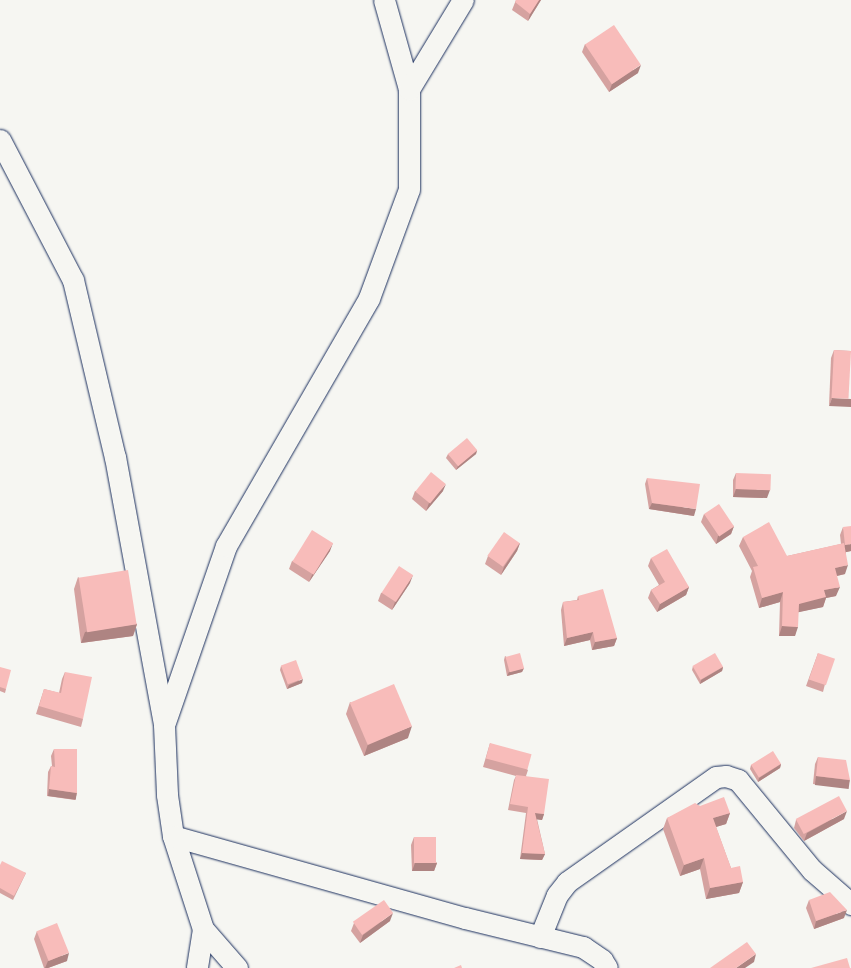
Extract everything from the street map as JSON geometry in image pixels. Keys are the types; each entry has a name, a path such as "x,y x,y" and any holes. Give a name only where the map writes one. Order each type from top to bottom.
{"street":[{"path":"164,725 226,546 369,298 409,189 409,89 384,0"},
{"path":"409,89 463,0"},
{"path":"0,140 73,280 115,457 164,725 167,795 173,836 203,929 237,968"},
{"path":"0,174 36,209"},
{"path":"540,937 557,895 567,882 716,778 726,776 738,780 812,870 851,904"},
{"path":"173,836 540,937 584,947 602,960 607,968"},
{"path":"196,968 203,929"}],"building":[{"path":"516,0 539,0 530,14 515,2"},
{"path":"614,25 641,65 612,84 585,45"},
{"path":"834,350 851,351 848,399 831,398"},
{"path":"467,438 477,450 458,466 448,454"},
{"path":"431,472 446,484 430,503 415,491"},
{"path":"736,473 771,474 770,490 735,489"},
{"path":"647,478 700,484 696,509 652,503"},
{"path":"719,504 734,526 719,536 704,514"},
{"path":"769,522 787,556 844,543 848,565 835,568 840,587 824,590 826,597 799,604 798,627 782,626 783,592 762,598 753,567 758,566 743,537"},
{"path":"851,526 851,544 845,545 843,527"},
{"path":"312,530 333,543 314,575 292,561"},
{"path":"504,532 520,543 503,567 487,556"},
{"path":"667,549 689,587 660,604 651,590 665,582 651,558"},
{"path":"399,566 413,575 396,602 382,593"},
{"path":"128,570 137,624 87,632 79,578"},
{"path":"603,589 617,638 595,642 593,632 567,638 563,602 579,600 578,596"},
{"path":"520,653 524,668 510,672 506,657"},
{"path":"715,653 723,667 700,680 692,666"},
{"path":"818,653 835,659 826,685 809,679"},
{"path":"296,660 303,679 288,684 281,665"},
{"path":"0,667 11,670 6,689 0,687"},
{"path":"65,672 92,677 83,719 39,706 44,689 61,693"},
{"path":"394,684 412,726 368,745 350,703"},
{"path":"490,743 532,754 527,770 486,758"},
{"path":"54,749 77,749 77,793 49,789 51,766 55,767"},
{"path":"773,751 781,764 759,777 751,765"},
{"path":"818,757 846,760 850,780 816,776"},
{"path":"516,775 549,779 544,814 535,813 545,854 522,853 528,807 510,804"},
{"path":"839,796 847,811 804,834 796,819"},
{"path":"724,797 730,813 713,818 731,868 740,866 743,882 710,888 704,858 684,865 667,818 695,803 700,806"},
{"path":"414,837 436,837 436,863 414,863"},
{"path":"2,861 26,873 14,896 0,888 0,865"},
{"path":"830,892 847,910 816,921 809,900"},
{"path":"384,900 393,913 362,935 353,922"},
{"path":"57,923 69,953 49,961 37,931"},
{"path":"747,942 756,954 736,968 710,968"},
{"path":"847,958 850,968 811,968"}]}
